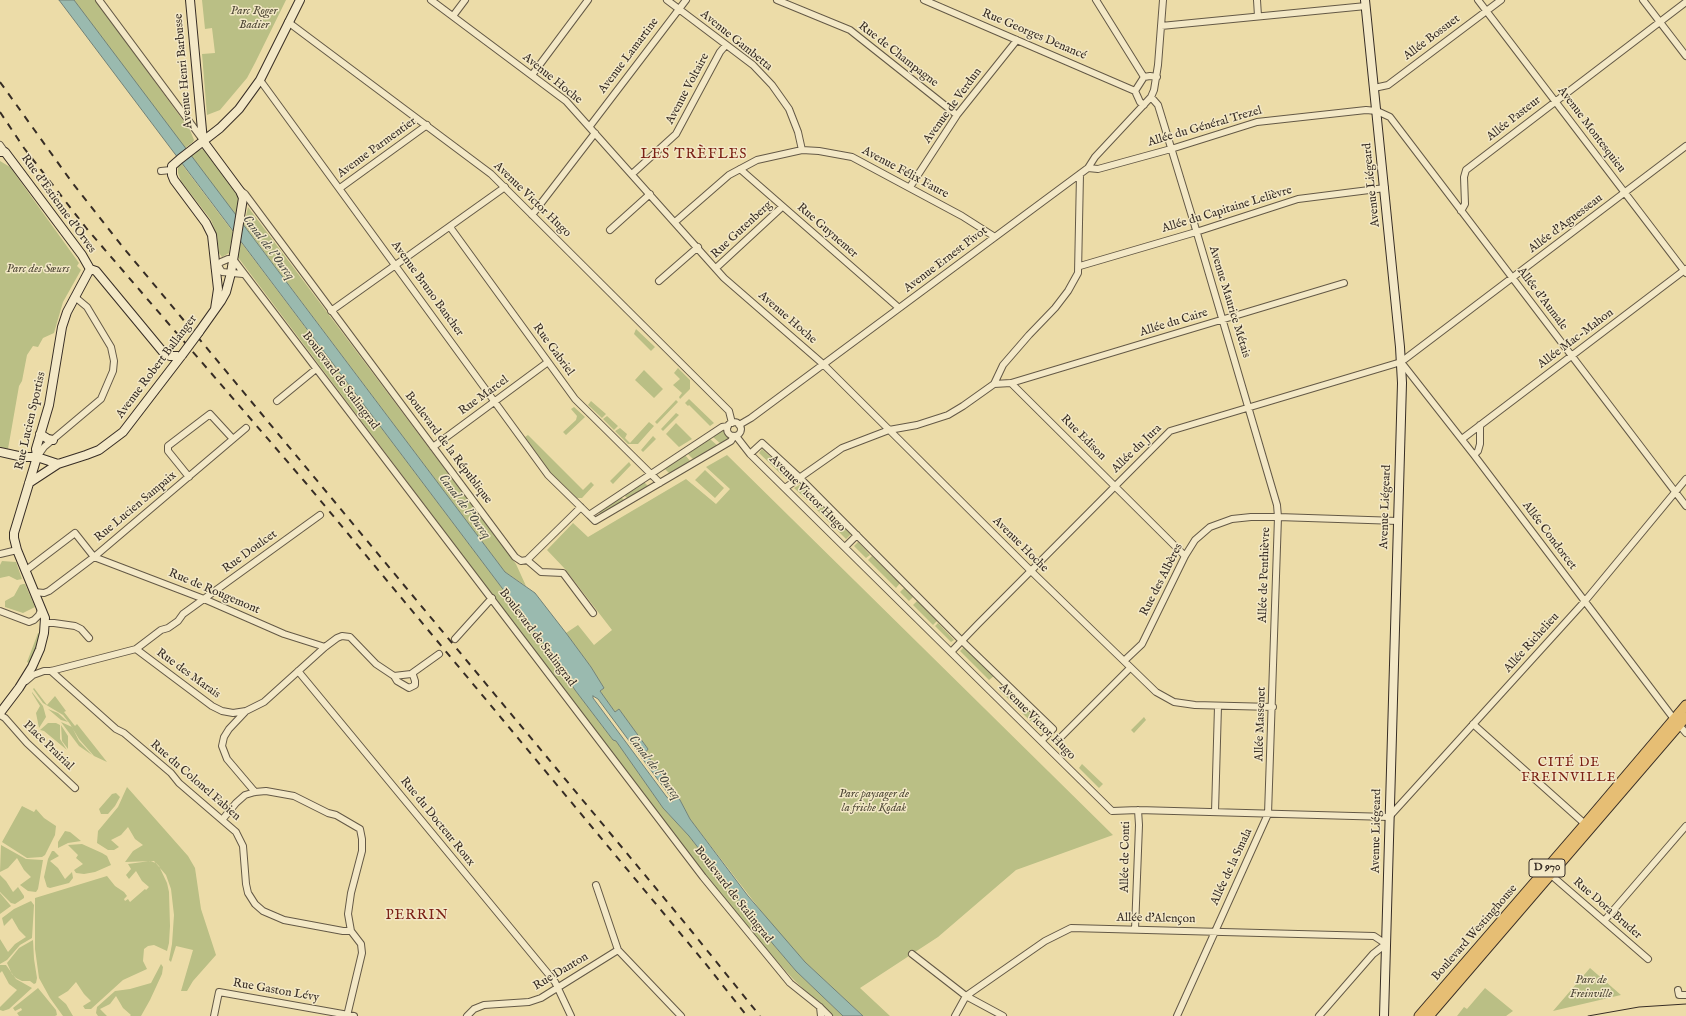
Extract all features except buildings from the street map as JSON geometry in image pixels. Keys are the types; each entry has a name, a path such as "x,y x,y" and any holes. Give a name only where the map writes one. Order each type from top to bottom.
{"main road":[{"name":"D 970","path":"1679,723 1686,705"},
{"name":"D 970","path":"1679,723 1686,717"},
{"name":"Boulevard Westinghouse","path":"1419,1016 1585,824 1679,723"},
{"name":"Boulevard Westinghouse","path":"1429,1016 1551,875 1679,723"}],"street":[{"path":"100,0 203,141"},
{"name":"Avenue Henri Barbusse","path":"190,0 203,141"},
{"path":"161,171 173,166 220,128 240,109 260,80 300,0"},
{"name":"Avenue Hoche","path":"431,0 566,101 716,268 823,364 1030,570 1156,692 1174,702 1218,706 1273,707"},
{"path":"453,16 465,0"},
{"path":"532,75 588,0"},
{"name":"Avenue Gambetta","path":"667,0 753,66 772,85 789,110 798,132 802,150"},
{"name":"Avenue Lamartine","path":"590,126 686,0"},
{"name":"Rue de Champagne","path":"777,0 850,30 957,115"},
{"name":"Rue Georges Denancé","path":"924,0 1135,91"},
{"path":"1096,0 1144,77"},
{"path":"1151,97 1156,77 1163,0"},
{"path":"1257,0 1258,16"},
{"name":"Avenue Montesquieu","path":"1478,0 1685,271"},
{"name":"Allée Bossuet","path":"1374,88 1388,85 1501,0"},
{"path":"1643,0 1686,56"},
{"name":"Allée Pasteur","path":"1461,211 1465,204 1464,177 1466,170 1686,2"},
{"path":"1161,26 1366,3"},
{"name":"Avenue Liégeard","path":"1366,3 1401,362 1384,1016"},
{"name":"Avenue Victor Hugo","path":"288,22 491,174 729,411 732,419 730,425"},
{"name":"Avenue de Verdun","path":"910,187 957,115 1017,40"},
{"name":"Avenue Voltaire","path":"632,174 676,134 720,52 726,45"},
{"path":"1144,105 1140,102 1135,91 1144,77 1156,77"},
{"name":"Avenue Bruno Bancher","path":"260,80 548,475 581,507"},
{"name":"Avenue Ernest Pivot","path":"739,425 751,418 1088,168 1094,157 1151,97"},
{"name":"Avenue Maurice Métais","path":"1151,97 1158,105 1249,408 1277,505 1278,517"},
{"name":"Allée du Général Trezel","path":"1088,168 1098,169 1171,149 1256,122 1357,111 1377,111"},
{"name":"Allée d'Aumale","path":"1377,111 1390,117 1686,506"},
{"name":"Avenue Parmentier","path":"340,188 427,125"},
{"path":"532,215 595,133"},
{"name":"Boulevard de la République","path":"203,141 240,191 245,194 515,557 521,560 527,560 541,572 563,573 593,613"},
{"name":"Allée d'Aguesseau","path":"1363,374 1401,362 1686,146"},
{"name":"Rue d'Estienne d'Orves","path":"2,150 82,255 90,269 96,271 163,352 170,356 181,355"},
{"name":"Avenue Félix Faure","path":"675,222 729,175 757,160 802,150 819,150 852,157 962,216 995,237"},
{"path":"173,166 174,180 206,223 212,235 218,289 215,308"},
{"name":"Rue Guynemer","path":"740,169 899,308"},
{"path":"785,488 842,448 889,430 925,423 948,415 994,384 1003,365 1063,299 1075,280 1080,266 1080,174"},
{"path":"331,311 505,187"},
{"name":"Allée du Capitaine Lelièvre","path":"1080,266 1196,232 1298,199 1384,188"},
{"name":"Avenue Robert Ballanger","path":"28,483 58,464 92,453 116,438 131,422 199,332 226,292 242,207 243,198 240,191"},
{"path":"610,230 650,194"},
{"name":"Rue Gutenberg","path":"716,268 782,207"},
{"name":"Rue Gabriel","path":"450,227 575,399 660,483"},
{"path":"659,281 698,247"},
{"path":"216,264 228,259 233,259"},
{"name":"Boulevard de Stalingrad","path":"233,259 713,889 790,983 829,1016"},
{"path":"216,264 222,272 244,274"},
{"name":"Rue Lucien Sportiss","path":"45,623 17,550 14,533 37,457 36,449 49,405 62,328 75,297 90,269"},
{"name":"Allée Mac-Mahon","path":"1462,439 1685,271"},
{"name":"Allée du Caire","path":"1011,383 1344,283"},
{"path":"37,457 44,447 101,399 114,366 114,355 111,347 87,307 75,297"},
{"name":"Rue Marcel","path":"433,447 548,362"},
{"name":"Allée Condorcet","path":"1401,362 1462,439 1686,733"},
{"path":"277,401 316,369"},
{"name":"Allée du Jura","path":"951,652 1030,570 1170,431 1363,374"},
{"path":"994,384 1011,383"},
{"name":"Rue Edison","path":"1011,383 1185,556"},
{"path":"189,477 168,451 168,446 210,414 233,439"},
{"path":"527,560 581,507 589,515 595,521 731,441 741,431 739,425 736,423 722,427 589,515"},
{"path":"730,425 728,432 735,436"},
{"path":"1474,455 1478,451 1480,444 1480,426"},
{"name":"Rue Lucien Sampaix","path":"34,592 44,593 49,591 94,557 246,428"},
{"path":"40,434 53,440"},
{"name":"Avenue Victor Hugo","path":"735,436 750,454 1112,811 1138,810 1389,818"},
{"name":"Avenue Victor Hugo","path":"750,454 762,443 800,478 962,641 1053,729 1041,741"},
{"path":"0,452 23,457 37,457 58,464"},
{"path":"23,457 29,468 28,483"},
{"name":"Allée Richelieu","path":"1389,818 1585,601 1686,479"},
{"name":"Rue Doulcet","path":"136,650 161,630 168,628 178,621 183,614 320,515"},
{"name":"Allée de Penthièvre","path":"1274,634 1278,517 1398,521"},
{"name":"Rue des Albères","path":"1124,661 1142,644 1185,556 1195,540 1210,527 1232,519 1278,517"},
{"path":"25,571 74,533 94,557"},
{"path":"845,548 857,535"},
{"path":"0,554 17,550"},
{"name":"Rue de Rougemont","path":"94,557 204,599 284,634 325,647"},
{"path":"455,639 492,598"},
{"path":"0,611 29,622 34,620 39,615 41,610"},
{"path":"2,715 40,650 45,623 75,626 81,629 88,638"},
{"name":"Allée Massenet","path":"1268,814 1273,707 1274,634"},
{"name":"Rue des Marais","path":"136,650 216,708 233,713 246,711 264,702 325,647 342,636 350,637 376,664 394,676 397,681 409,688 415,685 415,678 411,674"},
{"path":"19,688 33,675 44,671 51,671 136,650"},
{"path":"394,676 411,674 439,654"},
{"path":"1061,737 1130,668"},
{"name":"Rue du Colonel Fabien","path":"51,671 116,729 124,733 165,768 179,783 231,826 240,838 243,846 248,893 255,904 263,912 284,920 343,931 351,931"},
{"name":"Rue du Docteur Roux","path":"298,671 555,982 571,1016"},
{"path":"1215,812 1218,706"},
{"path":"246,711 228,729 222,746 227,759 255,792"},
{"name":"Place Prairial","path":"2,715 27,743 75,788"},
{"path":"1473,724 1585,824"},
{"path":"222,820 240,799 255,792 266,791 294,796 355,825 360,829 362,839 360,860 348,907 351,931 361,944 362,953 350,1016"},
{"name":"Allée de Conti","path":"1135,929 1139,825 1138,810"},
{"name":"Allée de la Smala","path":"1177,1016 1268,814"},
{"path":"1604,921 1686,826"},
{"name":"Rue Dora Bruder","path":"1551,875 1648,959"},
{"path":"596,885 618,950 681,1016"},
{"name":"Allée d'Alençon","path":"955,1016 966,996 1045,941 1071,928 1373,936 1386,944"},
{"path":"1319,1016 1373,954 1386,944"},
{"name":"Rue Danton","path":"467,1016 474,1009 484,1005 529,1002 541,998 618,950"},
{"path":"912,954 966,996 1003,1016"},
{"path":"1678,990 1679,995 1686,995"},
{"name":"Rue Gaston Lévy","path":"214,1016 218,992 350,1016"},
{"path":"820,1007 821,1016"}],"green space":[{"path":"74,0 95,0 190,130 194,140 193,142 185,148"},
{"name":"Parc Roger Badier","path":"202,0 286,0 247,78 220,110 207,115 202,54 215,53 212,28 205,29"},
{"path":"203,149 239,198 236,216 191,156"},
{"name":"Parc des Sœurs","path":"0,161 10,167 79,263 77,266 81,270 63,302 54,333 43,338 38,347 33,346 27,355 22,381 19,386 8,449 0,447"},
{"path":"181,163 233,232 229,253 222,257 219,253 217,235 211,220 181,181 178,173 178,166"},
{"path":"248,207 516,564 526,586 505,572 244,225"},
{"path":"240,241 551,653 575,690 613,740 616,741 663,808 689,836 773,944 796,971 843,1016 832,1016 793,979 750,931 658,814 237,256"},
{"path":"636,329 655,347 651,351 634,334"},
{"path":"678,368 690,380 690,389 680,399 679,397 682,393 673,385 680,379 674,373"},
{"path":"644,370 663,389 654,398 635,380"},
{"path":"689,399 714,423 710,426 689,405 688,406 685,403"},
{"path":"676,400 678,402 657,424 655,422"},
{"path":"591,401 606,414 602,418 588,405"},
{"path":"574,407 585,417 566,435 563,432 576,420 577,416 571,409"},
{"path":"676,413 679,415 663,431 661,429"},
{"path":"607,416 618,426 614,430 603,419"},
{"path":"649,422 654,426 638,444 628,444 615,431 620,428 627,434 625,438 630,443"},
{"path":"676,423 692,439 679,447 666,434"},
{"path":"723,430 729,439 721,444 713,437"},
{"path":"528,435 583,490 591,482 594,485 582,498 577,498 551,473 525,437"},
{"path":"653,436 656,439 643,452 641,450"},
{"path":"710,439 718,446 694,460 687,453"},
{"path":"762,449 787,472 788,471 793,475 786,479 759,453"},
{"path":"685,455 691,462 670,474 664,468"},
{"name":"Parc paysager de la friche Kodak","path":"727,455 1113,835 1016,870 938,937 860,988 890,1016 863,1016 805,962 775,929 690,819 680,800 647,755 646,752 648,749 619,709 615,712 600,691 604,688 591,667 566,633 578,625 594,645 612,630 565,569 547,550 573,523 588,537 686,479 716,504 730,489 706,467"},
{"path":"629,462 631,465 613,484 610,481"},
{"path":"705,470 724,488 715,498 695,480"},
{"path":"644,482 649,487 628,499 624,495"},
{"path":"801,484 811,496 807,500 794,488"},
{"path":"621,497 625,501 602,515 598,512"},
{"path":"816,501 819,503 820,502 830,511 828,513 843,528 845,527 852,533 846,539 812,505"},
{"path":"858,542 870,555 866,558 854,546"},
{"path":"872,556 895,579 897,577 901,582 896,588 868,560"},
{"path":"2,561 16,562 22,579 17,580 9,576 0,578 0,565"},
{"path":"25,584 35,607 23,613 5,607 5,601 14,596 20,585"},
{"path":"904,588 913,597 909,601 900,592"},
{"path":"919,599 923,604 922,606 937,621 933,625 913,605"},
{"path":"938,623 954,640 951,642 935,626"},
{"path":"38,633 41,635 31,664 27,662"},
{"path":"964,647 988,671 990,670 995,675 989,680 960,651"},
{"path":"1000,680 1007,687 1005,688 1025,707 1021,711 998,689 1002,685 999,681"},
{"path":"34,688 47,705 55,696 66,711 64,712 75,726 77,724 107,762 94,756 79,739 63,715 43,703 33,689"},
{"path":"32,692 43,706 46,717 39,728 36,713 40,706"},
{"path":"48,709 58,713 68,722 61,720"},
{"path":"1026,709 1046,729 1043,733 1022,713"},
{"path":"1144,717 1146,720 1134,733 1131,730"},
{"path":"61,722 72,727 79,741 92,755 79,746"},
{"path":"48,723 56,723 60,725 60,739 67,750 44,731 40,730"},
{"path":"61,725 68,736 68,749 62,741"},
{"path":"1054,736 1073,755 1070,759 1051,740"},
{"path":"1082,764 1103,784 1099,788 1079,768"},
{"path":"127,787 188,856 195,868 201,909 216,955 193,981 187,991 181,991 193,950 176,946 171,962 169,960 172,944 174,915 171,889 166,875 154,861 125,862 133,851 143,845 135,839 128,827 121,835 111,840 119,847 114,850 108,850 97,843 98,831 118,807"},
{"path":"116,793 120,797 115,806 108,814 101,814 99,809 112,794"},
{"path":"22,806 34,812 36,809 44,818 56,826 55,835 45,855 42,857 27,858 2,842"},
{"path":"65,831 70,832 81,841 68,843 58,848 58,842"},
{"path":"82,844 107,856 111,865 95,872 84,874 76,873 74,870 83,864 76,858 78,855 68,845"},
{"path":"1,845 26,859 43,860 38,889 36,892 28,891 20,885 31,877 24,870 17,858 8,868 0,872"},
{"path":"52,851 59,856 50,861 58,868 65,879 72,872 73,878 69,883 50,888 47,887 44,877 48,859"},
{"path":"150,861 159,866 167,883 169,892 170,926 167,951 154,945 148,946 144,949 143,961 147,969 123,980 91,1009 85,1009 83,1006 91,1001 76,982 68,991 58,997 66,1004 73,1016 63,1016 50,998 39,978 35,949 35,898 107,876 115,886 127,896 124,899 125,901 128,899 130,902 149,887 142,881 136,871 129,879 126,875 131,869 128,864"},
{"path":"0,875 13,892 18,887 24,898 15,904 11,903 0,892"},
{"path":"0,893 11,906 0,914"},
{"path":"31,901 34,905 32,938 20,945 7,960 0,964 0,939 8,952 15,944 26,937 19,930 12,918 4,926 2,918 14,909"},
{"path":"33,940 37,978 36,983 34,984 30,981 22,981 16,978 12,974 7,963 19,948"},
{"path":"161,964 163,967 162,974 141,1016 130,1016 131,1015 123,1008 116,996 110,1004 100,1009 107,1016 98,1016 96,1013 97,1007 115,991 130,989 151,983"},
{"path":"0,965 6,965 16,979 32,988 9,1009 3,1011 0,1010 0,1007 17,990 9,984 2,971 0,973"},
{"name":"Parc de Freinville","path":"1590,968 1621,995 1553,1011"},
{"path":"38,988 56,1010 57,1015 19,1016 17,1013 22,1010 21,1008 15,1011 13,1008"},
{"path":"1485,988 1513,1011 1506,1016 1457,1016 1464,1007 1467,1009"}],"water":[{"name":"Canal de l'Ourcq","path":"59,0 74,0 505,572 535,593 566,633 591,667 604,688 600,691 615,712 619,709 648,749 646,752 647,755 680,800 690,819 748,896 805,962 863,1016 843,1016 796,971 773,944 689,836 663,808 616,741 613,740 575,690 551,653","holes":["593,696 598,699 673,800 672,802 666,796"]}],"tram line":[{"path":"1588,1016 1639,1007 1686,1004"}],"railway":[{"path":"0,82 71,181 122,246 689,928 760,1016"},
{"path":"0,112 24,148 87,229 305,482 705,963 747,1016"}],"district":[{"name":"LES TRÈFLES","path":"694,155"},
{"name":"CITÉ DE FREINVILLE","path":"1569,770"},
{"name":"PERRIN","path":"417,916"}]}
